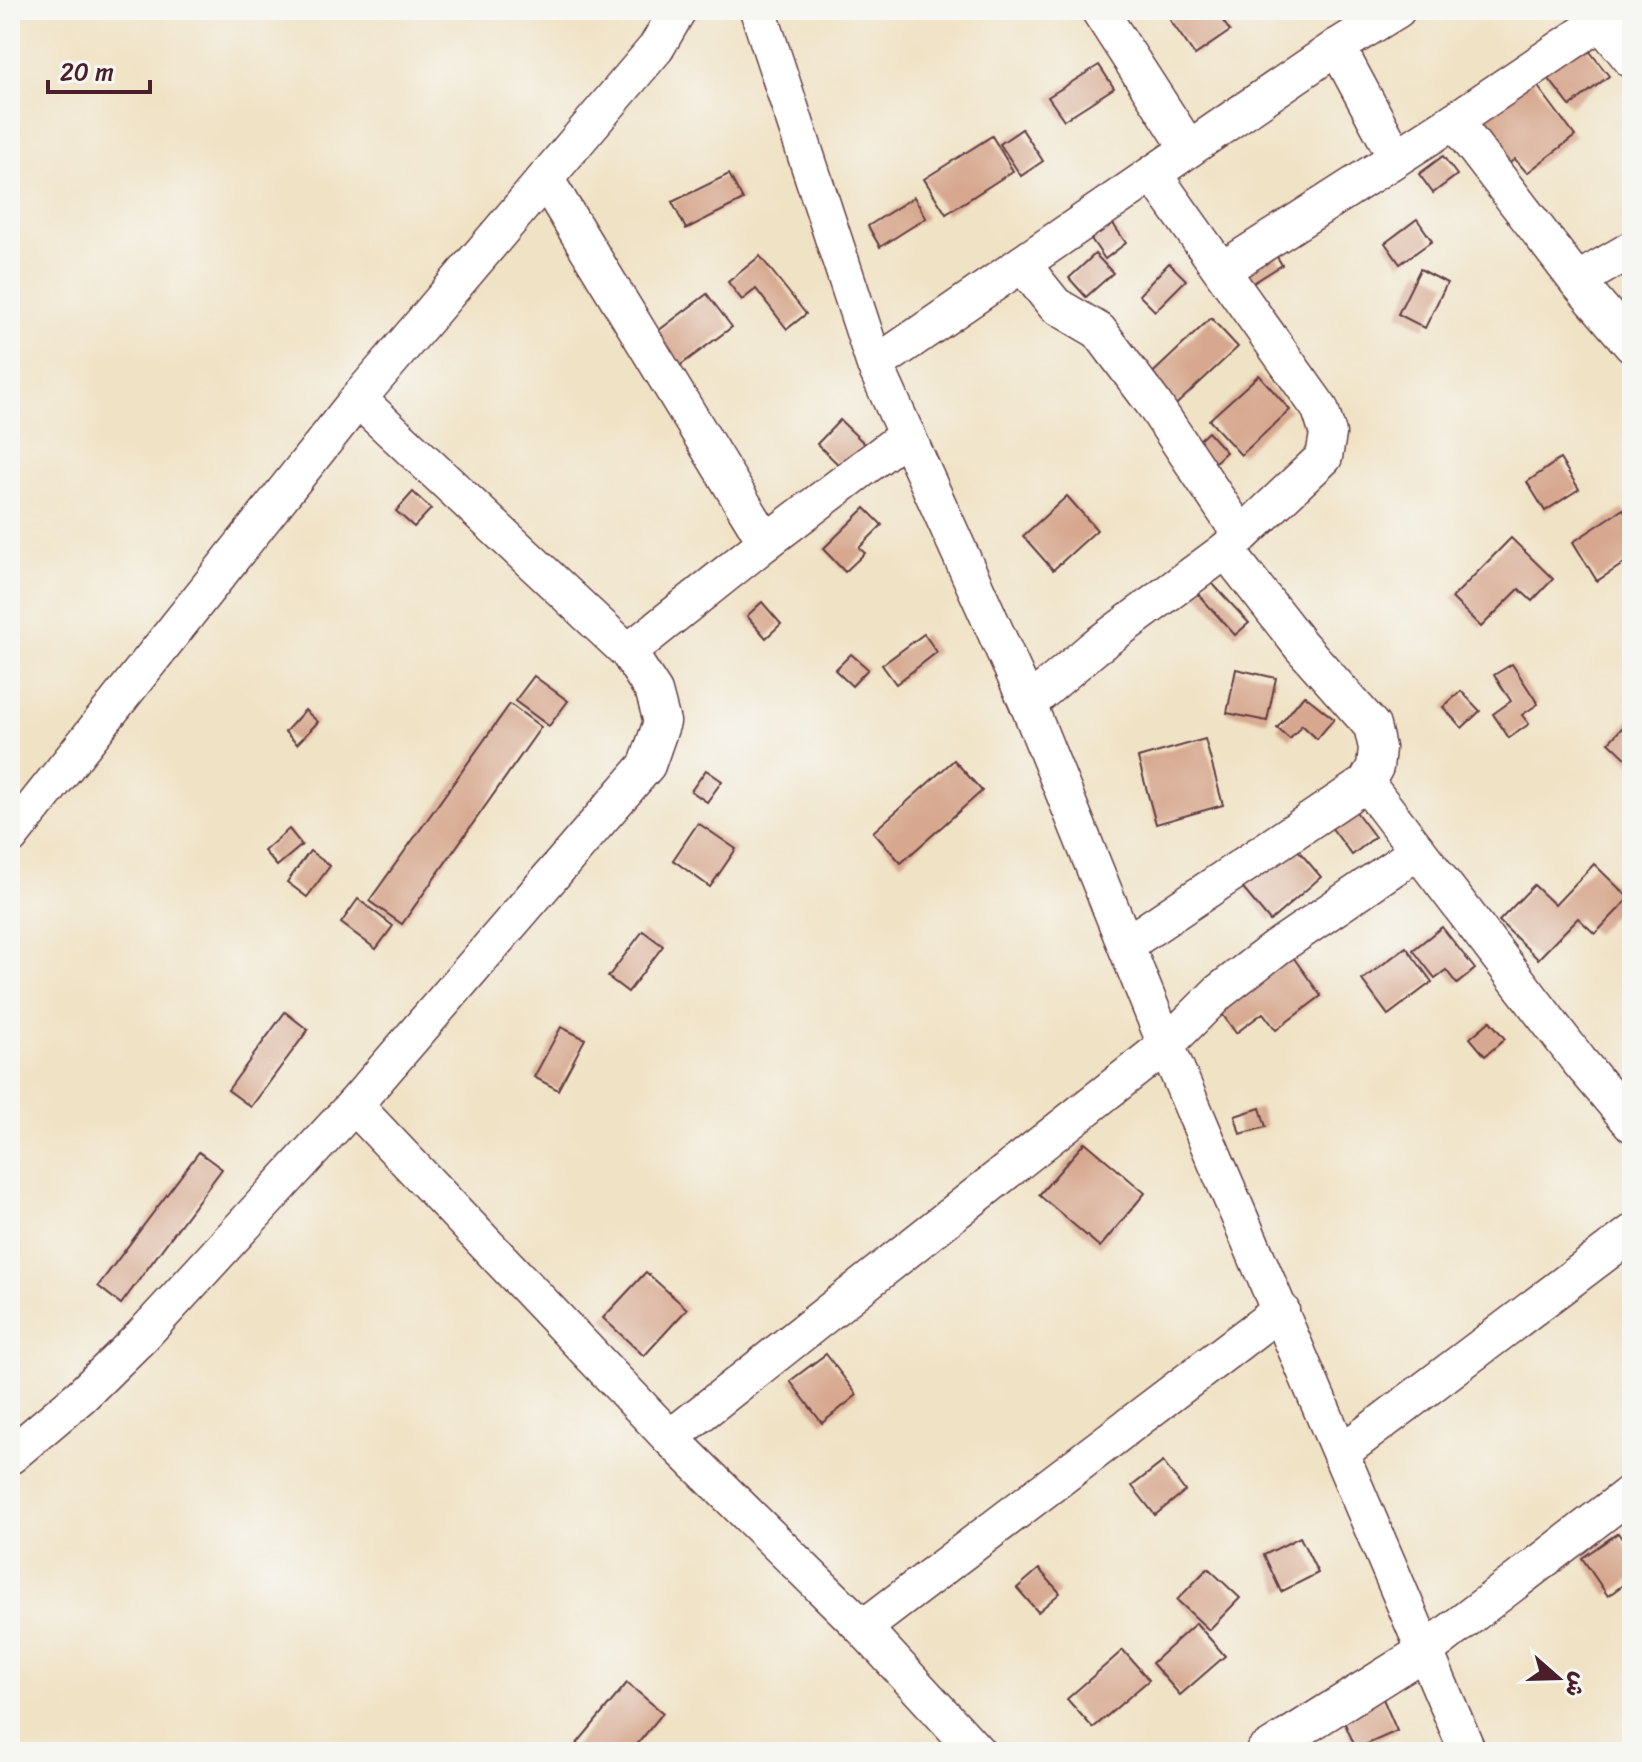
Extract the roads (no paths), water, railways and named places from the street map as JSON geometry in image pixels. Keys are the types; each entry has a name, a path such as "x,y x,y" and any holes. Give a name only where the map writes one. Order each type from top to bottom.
{"street":[{"path":"10,837 358,399 656,48 678,10"},
{"path":"758,10 875,365 1028,704 1166,1045 1468,1752"},
{"path":"1099,10 1189,149"},
{"path":"875,365 1337,47 1397,10"},
{"path":"1222,270 1454,121 1603,14 1632,60"},
{"path":"1337,47 1396,157"},
{"path":"1454,121 1577,281 1632,345"},
{"path":"1028,704 1095,647 1234,542 1324,457 1328,434 1320,409 1153,174"},
{"path":"546,180 766,542"},
{"path":"1577,281 1632,249"},
{"path":"1022,264 1055,305 1099,331 1153,403 1234,542 1301,646 1372,726 1377,748 1375,767 1366,783 1127,944"},
{"path":"10,1456 81,1396 142,1336 354,1105 647,765 662,722 654,692 628,652 358,399"},
{"path":"628,652 907,435"},
{"path":"1366,783 1579,1061 1632,1124"},
{"path":"670,1438 1166,1045 1219,992 1418,851"},
{"path":"354,1105 670,1438 863,1628 977,1752"},
{"path":"1341,1453 1632,1233"},
{"path":"863,1628 1281,1310"},
{"path":"1264,1752 1425,1651 1632,1492"}]}
